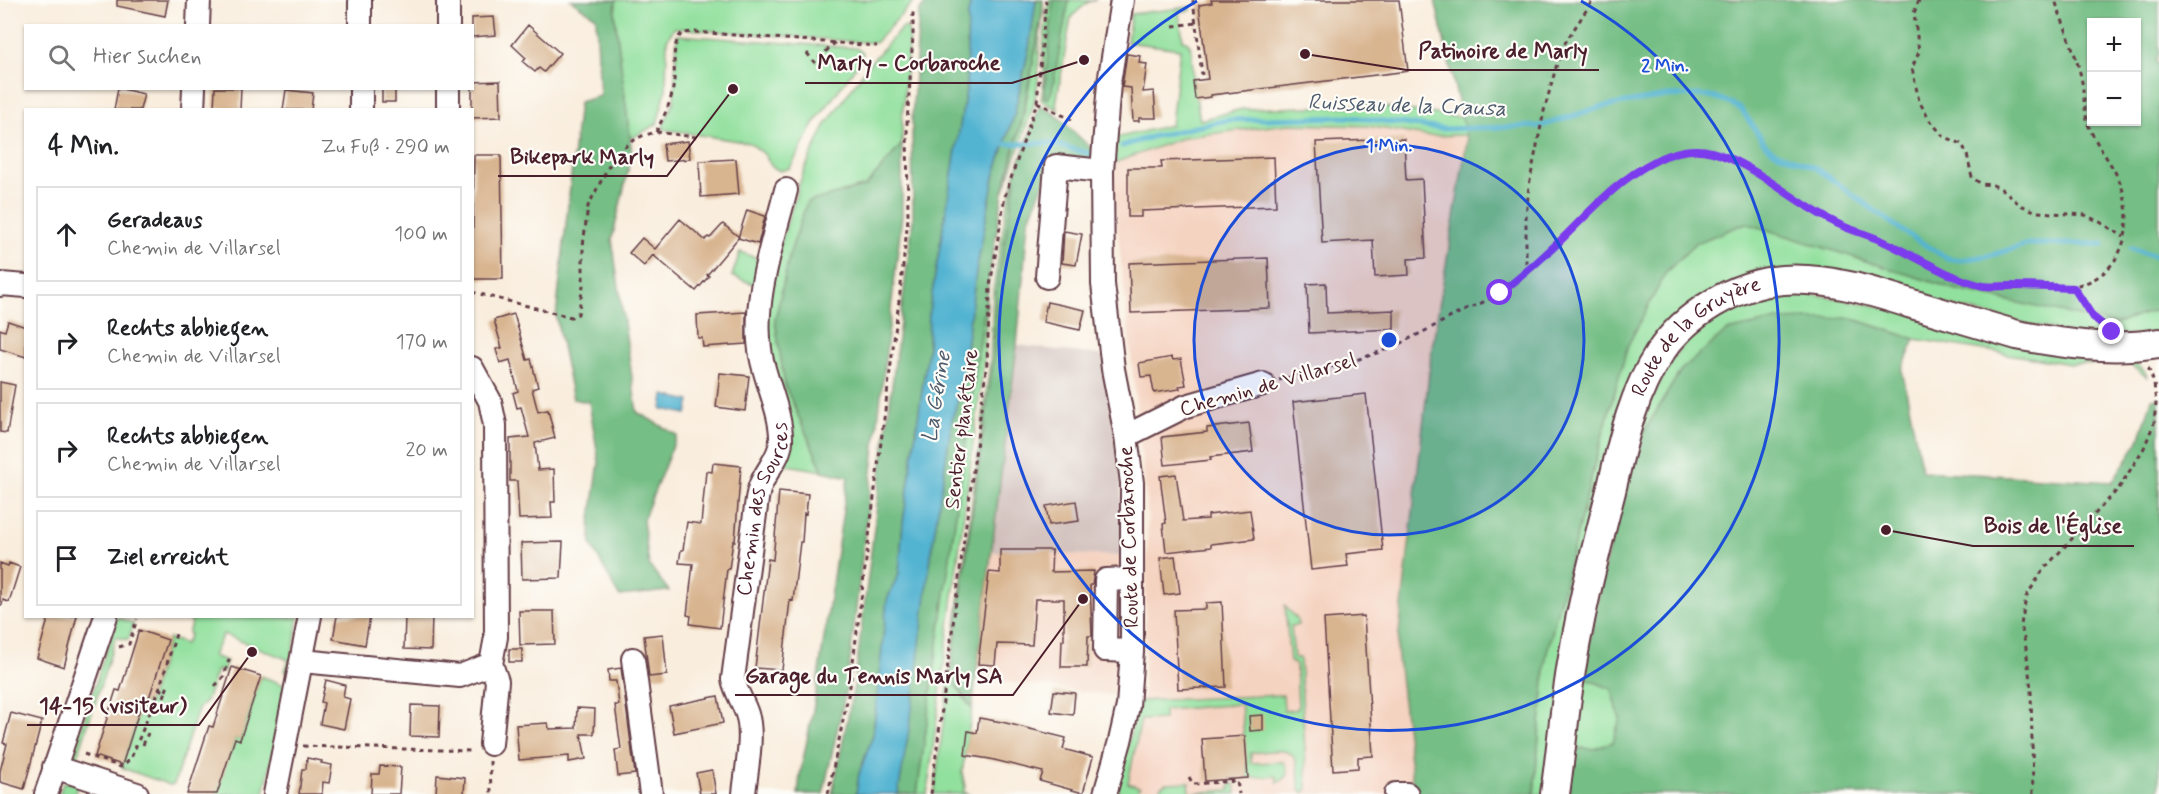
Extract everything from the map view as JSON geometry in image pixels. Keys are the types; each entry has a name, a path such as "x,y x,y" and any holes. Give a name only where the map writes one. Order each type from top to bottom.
{"main road":[{"name":"Route de la Gruyère","path":"1556,794 1568,689 1589,576 1632,413 1643,383 1662,349 1682,327 1704,309 1724,297 1755,285 1781,280 1811,281 1856,288 2017,335 2088,345 2146,344"}],"street":[{"path":"198,24 199,0"},
{"path":"360,0 360,24"},
{"path":"448,0 448,24"},
{"name":"Route de Corbaroche","path":"1105,794 1128,706 1132,651 1132,483 1126,436 1113,369 1103,284 1102,171 1109,83 1122,0"},
{"path":"193,108 194,90"},
{"path":"361,90 361,108"},
{"path":"448,90 448,108"},
{"path":"1047,277 1056,166 1102,171"},
{"name":"Chemin des Sources","path":"744,794 750,732 748,715 735,688 734,679 757,499 761,482 774,462 781,443 780,429 761,355 759,316 786,190"},
{"path":"0,285 24,286"},
{"path":"474,372 490,401 495,425 496,637 491,664 496,681 490,748"},
{"name":"Chemin de Villarsel","path":"1126,436 1186,406 1263,384"},
{"path":"46,794 105,618"},
{"path":"275,794 310,618"},
{"path":"633,659 651,794"},
{"path":"302,661 460,676 491,664"},
{"path":"54,767 137,794"},
{"path":"1396,794 1407,794"}],"path":[{"name":"Sentier planétaire","path":"931,794 987,362 990,286 1005,196 1037,102 1041,81 1041,46 1047,10 1046,0"},
{"path":"1193,0 1202,75"},
{"path":"1526,273 1526,218 1529,185 1544,111 1561,49 1593,0"},
{"path":"1919,0 1914,13 1919,52 1912,68 1920,101 1929,119 1943,136 1962,144 1967,154 1972,177 1981,184 1993,185 2005,191 2020,205 2037,212 2085,216 2100,222 2125,238"},
{"name":"Chemin de Villarsel","path":"1263,384 1369,356 1419,334 1500,293 1526,273 1606,195 1654,161 1683,151 1713,152 1737,163 1834,222 1874,237 1938,269 1981,286 2074,288 2093,281 2110,268 2118,257 2125,238 2127,222 2124,195 2112,163 2098,145 2088,124 2082,80 2055,0"},
{"path":"828,794 850,686 901,285 908,218 907,123 913,9"},
{"path":"1173,26 1196,23"},
{"path":"657,132 674,87 676,40 682,33 695,32 877,46"},
{"path":"1197,38 1203,38"},
{"path":"807,53 814,62 835,43"},
{"path":"1037,102 1072,120"},
{"path":"474,292 572,317 578,314 583,286 583,246 588,206 610,162 629,143 642,136 657,132 696,137"},
{"path":"2074,288 2092,316 2105,327"},
{"path":"2033,794 2031,689 2021,625 2026,597 2043,570 2119,488 2144,448 2154,423 2156,404 2154,382 2147,363 2146,344"},
{"path":"118,647 129,644 137,619"},
{"path":"84,754 121,766 131,758 159,689 176,634"},
{"path":"215,686 224,676 230,656"},
{"path":"164,697 168,686"},
{"path":"159,689 166,691"},
{"path":"144,745 148,733"},
{"path":"140,736 146,739"},
{"path":"286,745 490,748 491,794"},
{"path":"1189,777 1193,784 1238,781 1239,794"}],"shaded area":[{"path":"1287,122 1366,123 1460,132 1467,140 1432,348 1397,650 1414,794 1119,794 1123,786 1143,699 1148,515 1110,156 1189,133"},
{"path":"1017,345 1106,356 1118,440 1125,556 991,552"},
{"path":"991,552 1125,556 1119,696 976,678"}],"green space":[{"path":"571,0 616,0 615,17 632,154 612,239 637,412 677,435 643,520 649,565 669,591 619,596 591,544 590,525 599,462 589,402 573,399 556,317 579,102 600,96 596,17"},
{"path":"616,0 915,0 875,43 674,28 667,40 666,90 657,124 630,139 615,17"},
{"path":"928,0 971,0 968,14 966,90 929,312 928,349 903,523 899,573 887,600 873,735 859,774 856,794 832,794 854,687 913,219 912,121 919,12"},
{"path":"1036,0 1043,0 1043,10 1022,119 1003,193 988,284 917,794 898,794 931,554 952,420 960,392 976,272 994,177 1014,115 1029,48"},
{"path":"1049,0 1096,0 1088,2 1071,17 1056,104 1058,110 1041,100 1044,80 1043,48"},
{"path":"1053,0 1069,0 1052,91 1048,99 1044,98"},
{"path":"1435,0 2159,0 2159,53 2156,62 2159,65 2159,309 2115,324 1954,289 1746,223 1696,243 1666,272 1628,345 1597,455 1546,656 1534,794 1414,794 1397,650 1432,348 1467,141"},
{"path":"1190,7 1191,10 1179,12 1183,40 1188,42 1192,51 1193,81 1200,120 1242,109 1369,105 1466,118 1469,135 1426,136 1368,126 1288,124 1185,137 1114,163 1115,138 1171,125 1180,49 1127,42 1131,14"},
{"path":"1043,10 1034,104 1003,193 1023,119"},
{"path":"907,27 909,34 902,144 866,186 807,202 790,253 775,320 785,386 823,471 782,464 764,315 778,251 803,173 825,126 869,64 902,28"},
{"path":"677,35 856,48 863,53 860,61 816,121 790,168 780,171 772,167 764,154 750,143 662,129 674,101"},
{"path":"1040,105 1056,115 1092,149 1093,164 1053,160 1028,222 1017,345 972,709 950,677 993,361 996,290 1015,174"},
{"path":"902,144 902,215 847,686 823,794 798,794 814,705 848,477 823,471 785,386 775,320 790,253 807,202 866,186"},
{"path":"1015,174 996,290 993,361 950,677 972,709 962,773 965,787 963,791 968,794 934,794 990,362 993,289 1007,206"},
{"path":"1746,223 1954,289 2115,324 2159,309 2159,333 2083,337 1797,270 1654,345 1548,794 1534,794 1546,656 1597,455 1628,345 1666,272 1696,243"},
{"path":"740,252 764,261 758,286 732,276"},
{"path":"988,284 984,361 927,794 917,794"},
{"path":"1782,293 1824,296 1868,304 2132,360 2145,372 2147,377 2127,363 2070,364 1915,339 1851,318 1727,331 1681,370 1633,450 1661,380 1687,341 1704,324 1725,311 1750,300"},
{"path":"1850,318 1915,339 1902,370 1922,471 2112,482 2139,441 2152,399 2159,398 2159,794 1568,794 1572,748 1594,749 1613,742 1620,719 1612,689 1582,677 1602,577 1633,450 1681,370 1727,331 1777,320"},
{"path":"1285,606 1297,619 1298,625 1291,626 1294,658 1300,658 1307,788 1305,792 1300,790 1294,757 1284,751 1251,753 1251,763 1284,762 1287,771 1284,779 1278,782 1277,776 1248,778 1241,704 1164,710 1164,719 1141,720 1128,783 1140,787 1134,794 1121,794 1117,788 1139,701 1283,695 1284,711 1298,709 1296,664 1290,662"},
{"path":"117,618 119,618 134,624 128,640 116,637 75,765 70,763"},
{"path":"184,618 299,618 289,673 285,671 289,660 223,634 213,656 227,661 223,672 217,670 206,701 198,709 174,784 170,785 122,768 122,765 142,702 148,704 169,638 185,644 190,634 188,633 192,621"},
{"path":"261,676 287,686 264,794 216,794 235,738 240,740"},
{"path":"1582,677 1612,689 1620,719 1613,742 1594,749 1572,748"},
{"path":"67,781 77,785 75,794 59,794 63,783"},
{"path":"1189,782 1190,793 1230,790 1230,784 1235,784 1236,794 1161,794 1159,791 1166,783"}],"water":[{"name":"La Gérine","path":"971,0 1036,0 1029,48 1014,115 994,177 976,272 960,392 952,420 931,554 911,718 898,794 856,794 859,774 873,735 887,600 899,573 903,523 928,349 929,312 966,90 968,14"},
{"path":"664,395 690,401 687,414 662,409"}],"building":[{"path":"117,0 168,0 165,16 117,6"},
{"path":"1211,0 1399,0 1408,71 1211,95 1211,97 1195,99 1193,81 1208,79 1199,5 1212,3"},
{"path":"494,17 496,35 474,37 472,18"},
{"path":"528,25 560,53 544,72 539,68 535,72 523,62 526,58 512,45"},
{"path":"1127,54 1140,56 1139,63 1147,64 1143,92 1154,91 1156,118 1139,118 1139,121 1133,121 1131,88 1122,87"},
{"path":"500,81 501,117 474,118 472,90 474,90 474,82"},
{"path":"118,90 144,94 140,108 114,108"},
{"path":"215,90 241,90 240,108 214,108"},
{"path":"286,90 313,93 311,108 283,108"},
{"path":"382,90 395,90 395,102 382,102"},
{"path":"1404,139 1406,180 1422,179 1426,258 1408,259 1409,275 1375,277 1373,240 1322,243 1316,142"},
{"path":"688,141 690,159 665,161 663,144"},
{"path":"474,155 501,155 503,279 474,279"},
{"path":"1274,157 1276,206 1141,211 1141,217 1128,217 1128,168 1162,168 1161,161"},
{"path":"736,159 739,194 701,197 699,161"},
{"path":"747,210 765,216 758,244 738,238"},
{"path":"680,219 705,240 710,238 723,224 739,237 696,291 653,255 644,266 629,253 642,238 655,249"},
{"path":"1064,231 1082,234 1076,265 1062,263"},
{"path":"1268,258 1270,308 1131,313 1129,263"},
{"path":"1326,283 1327,313 1394,310 1394,329 1309,333 1307,284"},
{"path":"1047,302 1085,310 1080,330 1043,322"},
{"path":"746,312 746,344 703,347 702,338 698,338 697,315"},
{"path":"514,314 527,360 531,359 538,387 532,389 538,412 548,410 555,438 535,443 538,470 554,469 555,502 551,502 552,518 519,519 517,481 510,481 510,439 529,437 521,407 517,408 513,393 518,391 510,360 500,363 496,349 502,348 494,320"},
{"path":"8,321 24,326 24,356 0,349 0,329 5,331"},
{"path":"1172,357 1173,360 1181,359 1186,385 1179,386 1180,389 1154,393 1151,376 1141,377 1139,363"},
{"path":"720,373 749,376 745,411 716,407"},
{"path":"0,382 15,385 7,433 0,432"},
{"path":"1366,394 1383,550 1346,554 1348,566 1311,570 1293,402"},
{"path":"1249,423 1253,452 1165,465 1162,437 1207,432 1207,428"},
{"path":"713,463 741,466 735,541 733,541 729,569 727,569 720,628 690,624 691,616 687,615 693,564 679,563 687,522 701,524 706,471 712,472"},
{"path":"1176,474 1183,521 1208,519 1208,515 1250,510 1254,539 1166,552 1163,524 1166,523 1160,476"},
{"path":"779,491 808,494 793,601 790,600 782,670 755,668 768,559 773,560"},
{"path":"1076,501 1079,521 1049,525 1046,506"},
{"path":"563,542 561,578 522,579 521,543"},
{"path":"1000,550 1052,550 1051,572 1094,571 1092,585 1090,585 1092,636 1088,636 1087,667 1061,667 1062,640 1064,640 1064,599 1035,599 1032,645 997,644 995,665 978,664 989,572 1000,573"},
{"path":"1175,556 1180,593 1164,595 1160,558"},
{"path":"0,563 20,567 9,602 3,600 2,605 0,605"},
{"path":"1222,602 1226,687 1178,689 1174,610 1206,609 1206,603"},
{"path":"519,611 554,611 555,644 520,645"},
{"path":"1364,616 1373,756 1358,757 1358,768 1333,770 1324,619"},
{"path":"48,618 76,618 64,667 37,658"},
{"path":"337,618 370,618 365,645 333,639"},
{"path":"405,618 432,618 431,650 404,649"},
{"path":"139,630 168,640 147,704 142,702 122,765 95,756 116,690 120,691"},
{"path":"663,634 667,675 649,677 644,636"},
{"path":"509,649 522,649 522,662 509,662"},
{"path":"232,667 261,676 240,740 235,738 217,794 187,794 209,726 213,727"},
{"path":"621,668 635,774 618,776 615,750 621,749 615,705 619,705 616,681 609,681 608,670"},
{"path":"326,680 345,685 343,697 350,699 344,729 320,724 324,703 321,702"},
{"path":"1054,691 1075,693 1073,715 1051,712"},
{"path":"718,696 723,723 674,733 669,706"},
{"path":"411,705 440,706 439,737 410,736"},
{"path":"577,708 595,709 594,734 581,734 586,759 569,762 569,756 519,760 516,725 548,723 549,729 576,728"},
{"path":"11,713 42,721 24,789 0,782 0,771 7,744 3,743"},
{"path":"1263,715 1263,730 1250,731 1249,716"},
{"path":"979,718 1066,738 1063,749 1093,757 1083,793 1040,781 1043,772 965,755 968,731 977,733"},
{"path":"1245,736 1248,778 1205,781 1202,739"},
{"path":"307,758 332,765 329,783 323,782 322,794 299,794 302,769 306,769"},
{"path":"380,766 401,767 399,794 371,794 372,774 379,774"},
{"path":"712,770 716,794 700,794 696,773"},
{"path":"437,775 465,778 464,794 436,794"}],"waterway":[{"name":"Ruisseau de la Crausa","path":"1122,146 1227,120 1351,117 1444,129 1541,126 1601,107 1667,96 1699,95 1721,99 1741,109 1765,144 1773,151 1816,168 1904,232 1947,258 1961,260 1992,255 2028,244 2103,244"},
{"name":"Ruisseau de la Crausa","path":"998,144 1049,143 1091,154"},
{"name":"Ruisseau de la Crausa","path":"2131,248 2159,257"}],"place":[{"name":"Patinoire de Marly","path":"1305,54"},
{"name":"Marly - Corbaroche","path":"1084,60"},
{"name":"Bikepark Marly","path":"733,89"},
{"name":"Bois de l'Église","path":"1886,530"},
{"name":"Garage du Tennis Marly SA","path":"1083,599"},
{"name":"14-15 (visiteur)","path":"252,652"}],"route":[{"path":"1500,293 1526,273 1606,195 1630,177 1654,161 1671,154 1699,150 1713,152 1737,163 1834,222 1888,243 1938,269 1981,286 2074,288 2092,316 2112,332"}]}
